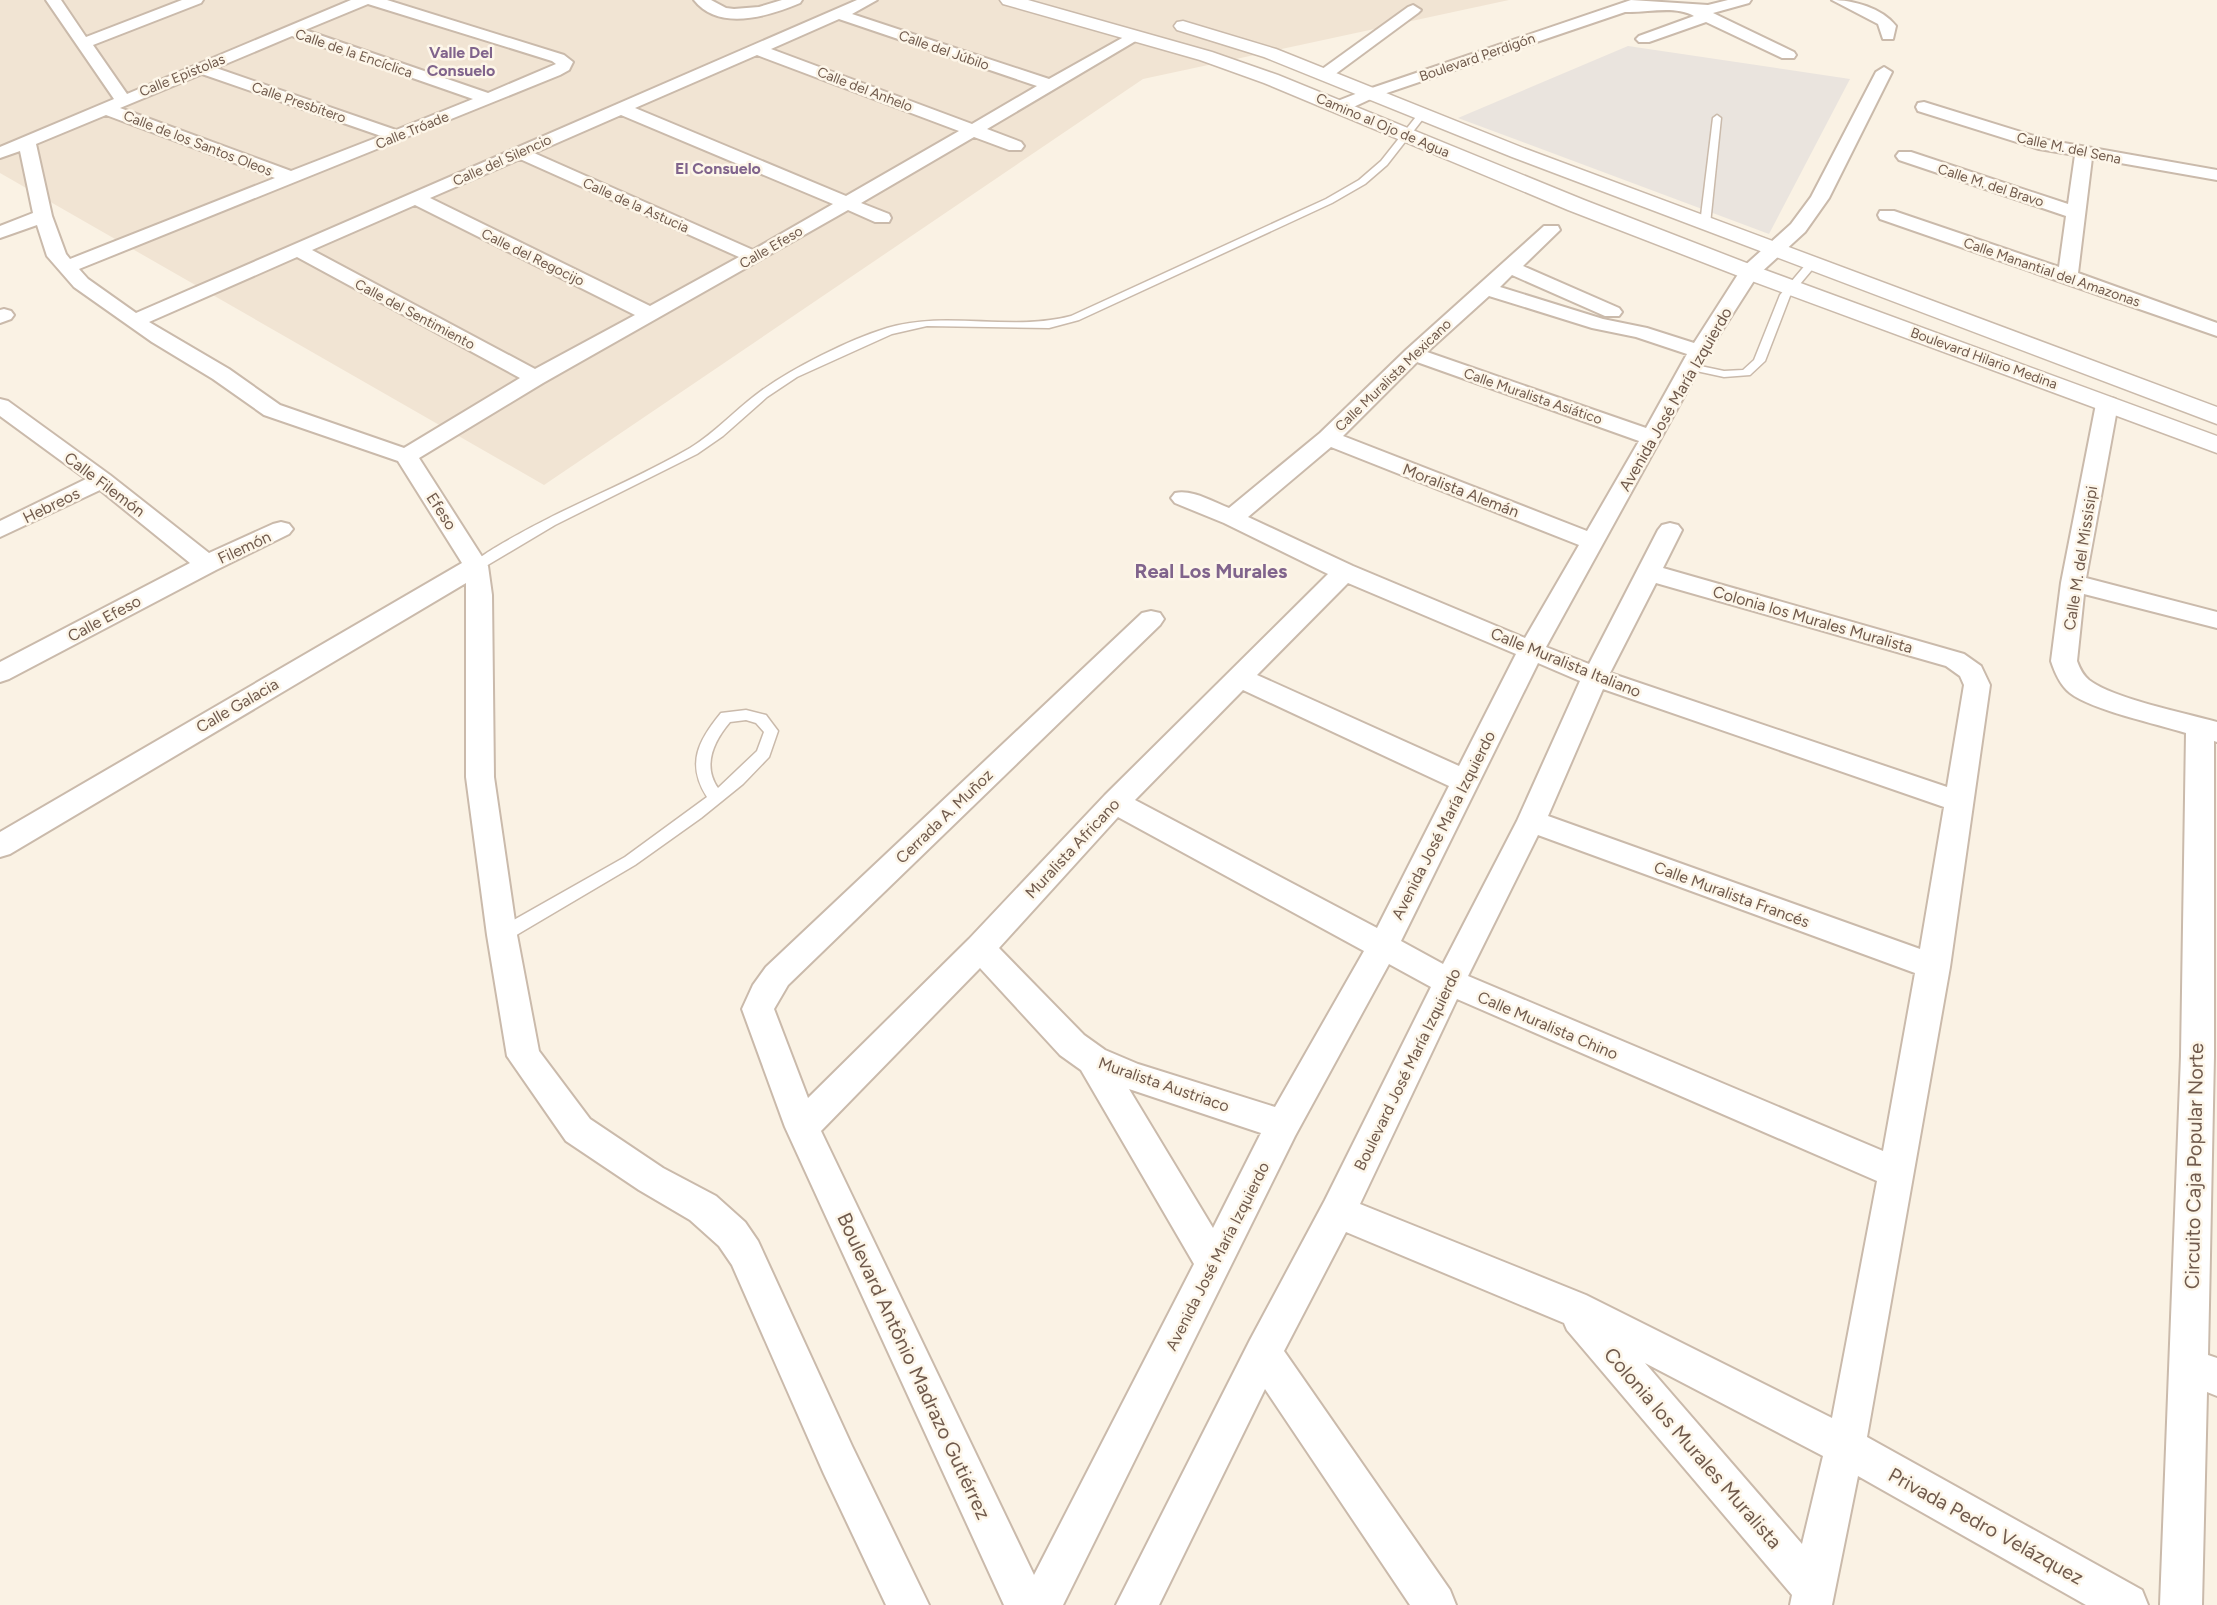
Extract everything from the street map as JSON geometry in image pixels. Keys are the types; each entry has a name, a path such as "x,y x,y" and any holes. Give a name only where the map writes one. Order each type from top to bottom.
{"street":[{"path":"53,0 123,100"},
{"path":"84,43 196,0"},
{"name":"Calle Epistolas","path":"0,153 364,0"},
{"name":"Calle Tróade","path":"66,267 554,72 563,67 565,62 372,0"},
{"path":"701,0 723,11 741,13 766,10 795,0"},
{"name":"Calle del Silencio","path":"134,321 870,0"},
{"name":"Camino al Ojo de Agua","path":"1009,0 1206,56 1341,106 1576,205 1749,272"},
{"name":"Boulevard Perdigón","path":"1341,106 1369,94 1613,9 1646,0"},
{"name":"Boulevard Perdigón","path":"1613,9 1656,4 1692,9 1719,9 1744,0"},
{"path":"1839,0 1883,21 1888,26 1888,36"},
{"path":"1692,9 1788,55"},
{"path":"1324,75 1413,10"},
{"name":"Calle del Júbilo","path":"838,14 1050,85"},
{"path":"1644,39 1707,16"},
{"name":"Camino al Ojo de Agua","path":"1161,20 1270,53 1422,116 1775,251"},
{"name":"Calle de la Encíclica","path":"289,30 488,99"},
{"name":"Calle Efeso","path":"406,456 535,378 754,257 1136,36"},
{"name":"Calle del Anhelo","path":"756,49 1014,146"},
{"name":"Calle Presbítero","path":"201,68 398,136"},
{"name":"Avenida José María Izquierdo","path":"1041,1605 1283,1125 1383,946 1532,649 1695,359 1749,272 1798,228 1820,198 1884,72"},
{"name":"Calle M. del Sena","path":"1924,106 2016,137 2084,152 2217,175"},
{"name":"Calle de los Santos Oleos","path":"104,108 292,178"},
{"path":"620,108 882,218"},
{"path":"27,141 43,216 57,256 81,283 188,357 221,374 272,410 406,456"},
{"name":"Calle de la Astucia","path":"518,152 754,257"},
{"path":"2068,276 2084,152"},
{"name":"Calle M. del Bravo","path":"1905,156 2076,213"},
{"name":"Calle del Regocijo","path":"415,198 651,315"},
{"name":"Calle Manantial del Amazonas","path":"1887,215 2068,276 2217,330"},
{"path":"0,232 43,216"},
{"name":"Calle Muralista Mexicano","path":"1232,518 1328,438 1413,354 1551,230"},
{"name":"Calle del Sentimiento","path":"296,249 535,378"},
{"name":"Boulevard Hilario Medina","path":"1775,251 2217,416"},
{"path":"1509,267 1614,312 1640,332 1695,359"},
{"name":"Boulevard Hilario Medina","path":"1749,272 2217,445"},
{"path":"1484,288 1599,324 1640,332"},
{"name":"Calle Muralista Asiático","path":"1413,354 1652,438"},
{"name":"Calle M. del Missisipi","path":"2107,404 2073,583 2064,661 2068,674 2079,686 2098,697 2209,729"},
{"name":"Calle Filemón","path":"2,410 102,480 207,564"},
{"name":"Moralista Alemán","path":"1328,438 1594,542"},
{"name":"Efeso","path":"406,456 476,566"},
{"name":"Hebreos","path":"0,530 102,480"},
{"name":"Calle Muralista Italiano","path":"1183,498 1232,518 1344,572 1595,677 1960,802"},
{"name":"Filemón","path":"207,564 281,529"},
{"name":"Boulevard José María Izquierdo","path":"1137,1605 1263,1353 1338,1212 1449,982 1531,821 1595,677 1670,530"},
{"name":"Calle Efeso","path":"0,673 207,564"},
{"path":"476,566 480,595 480,777 502,935 523,1056 578,1130 651,1179 703,1208 732,1234 745,1253 838,1460 908,1605"},
{"name":"Calle Galacia","path":"0,846 476,566"},
{"name":"Muralista Africano","path":"802,1127 980,948 1115,802 1344,572"},
{"name":"Colonia los Murales Muralista","path":"1647,572 1955,660 1968,667 1974,674 1977,684 1960,802"},
{"path":"2073,583 2217,620"},
{"name":"Cerrada A. Muñoz","path":"762,1024 758,1009 764,994 777,976 1151,619"},
{"path":"1239,677 1465,781"},
{"name":"Circuito Caja Popular Norte","path":"2181,1605 2203,1371 2209,729"},
{"name":"Calle Muralista Chino","path":"1115,802 1449,982 1896,1173"},
{"path":"1812,1596 1846,1447 1934,967 1960,802"},
{"name":"Calle Muralista Francés","path":"1531,821 1934,967"},
{"name":"Muralista Austriaco","path":"980,948 1072,1045 1093,1060 1131,1076 1283,1125"},
{"name":"Boulevard Antônio Madrazo Gutiérrez","path":"762,1024 802,1127 1026,1605"},
{"path":"1093,1060 1213,1262"},
{"name":"Colonia los Murales Muralista","path":"1338,1212 1573,1308 1846,1447"},
{"name":"Colonia los Murales Muralista","path":"1573,1308 1812,1596"},
{"path":"1263,1353 1435,1605"},
{"name":"Privada Pedro Velázquez","path":"1846,1447 2127,1605"}],"lane":[{"path":"476,566 551,522 693,451 719,434 763,395 793,375 827,358 889,331 927,323 1049,325 1075,318 1205,259 1362,182 1384,163 1405,134 1422,116"},
{"path":"1705,224 1717,118"},
{"path":"1695,359 1724,374 1746,373 1759,361 1790,287 1811,265"},
{"path":"502,935 630,861 716,798 738,780 764,753 771,731 761,719 746,715 726,717 713,732 704,757 703,776 716,798"}],"shaded area":[{"path":"0,0 1509,0 1143,79 544,485 0,173"},
{"path":"1628,46 1850,79 1769,234 1458,118"}],"district":[{"name":"Valle Del Consuelo","path":"461,61"},
{"name":"El Consuelo","path":"718,168"},
{"name":"Real Los Murales","path":"1211,571"}]}
